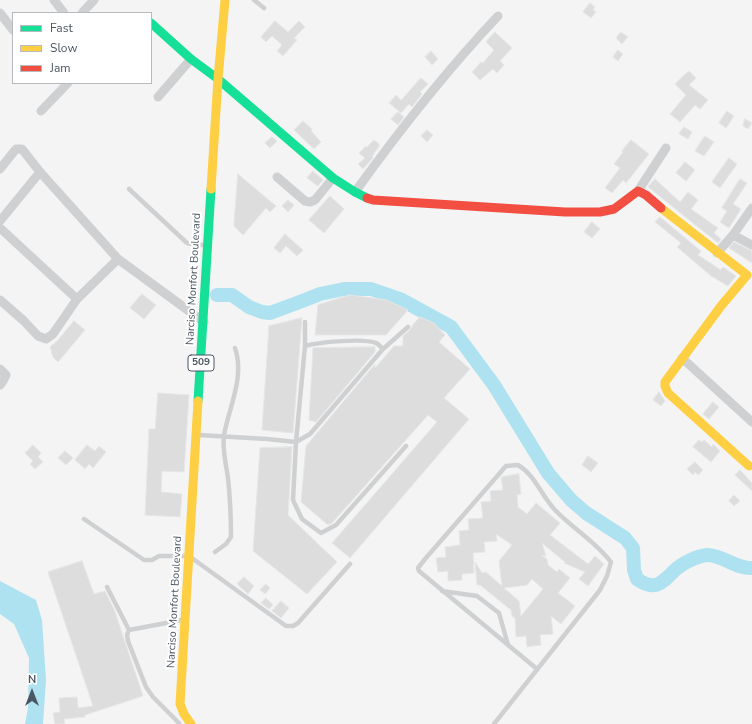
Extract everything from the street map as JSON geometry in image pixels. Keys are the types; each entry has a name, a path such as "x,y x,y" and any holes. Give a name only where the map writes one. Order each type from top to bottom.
{"street":[{"path":"54,0 63,12"},
{"path":"83,12 94,0"},
{"name":"Narciso Monfort Boulevard","path":"191,724 180,704 218,79 225,0"},
{"path":"0,13 12,29"},
{"path":"355,192 391,142 462,54 498,16"},
{"path":"152,23 191,59 218,79 333,178 355,192 373,200 565,212 608,211 614,209 638,191 666,148"},
{"path":"158,97 191,59"},
{"path":"41,111 67,84"},
{"path":"0,168 16,149 22,149 40,172 118,259 204,322"},
{"path":"0,221 40,172"},
{"path":"277,177 306,201 310,202 315,200 333,178"},
{"path":"638,191 646,195 749,277 721,306 665,382 668,393 749,466"},
{"path":"717,252 733,235 752,208"},
{"path":"0,228 77,299"},
{"path":"733,235 752,245"},
{"path":"0,300 24,321 38,336 46,339 54,334 77,299 118,259"},
{"path":"682,358 752,422"},
{"path":"0,369 6,375 0,385"},
{"path":"179,724 183,711"}],"lane":[{"path":"254,0 264,8"},
{"path":"129,189 188,244 196,246 208,245"},
{"path":"305,322 305,346 296,442 293,500 302,519 322,534 336,525 406,446"},
{"path":"197,435 296,442 310,434 383,349 408,327"},
{"path":"305,346 316,343 367,341 377,344 383,349"},
{"path":"215,552 226,544 231,537 224,437 238,379 239,364 235,348"},
{"path":"494,724 600,590 608,576 611,562 602,550 555,510 537,487 530,474 518,465 506,466 418,568 425,577 441,591 537,669"},
{"path":"84,519 144,560 152,560 159,556 189,556 286,626 293,626 298,623 350,564"},
{"path":"107,587 129,630 127,635 128,641 146,687 153,697 179,724"},
{"path":"441,591 477,596 499,614 508,645"},
{"path":"129,630 186,620"}],"water":[{"path":"0,581 36,600 42,620 46,680 43,724 25,724 28,708 29,658 14,624 0,614"}],"building":[{"path":"590,3 595,7 593,10 596,12 591,18 583,12"},
{"path":"275,21 288,32 299,21 305,27 294,38 297,40 283,56 277,51 282,45 272,36 266,42 261,37"},
{"path":"495,32 512,48 500,61 504,65 497,73 493,69 480,80 472,72 481,62 483,63 494,50 486,42"},
{"path":"621,32 628,37 622,44 616,38"},
{"path":"618,50 623,54 618,61 613,57"},
{"path":"431,51 438,59 432,65 425,57"},
{"path":"689,71 696,78 689,85 708,100 700,109 695,105 680,122 670,114 686,95 675,84"},
{"path":"421,78 428,84 420,92 422,94 412,107 409,104 401,113 389,103 396,95 401,100"},
{"path":"727,111 734,116 726,128 719,123"},
{"path":"398,112 404,117 398,125 391,119"},
{"path":"745,119 752,123 748,129 743,126"},
{"path":"303,121 312,129 311,131 321,142 314,149 294,130"},
{"path":"684,127 692,132 688,139 679,134"},
{"path":"427,130 433,135 427,142 421,136"},
{"path":"705,136 714,142 704,156 695,151"},
{"path":"272,137 277,141 270,148 265,143"},
{"path":"374,140 379,144 379,147 374,153 373,158 363,169 358,164 365,158 359,153"},
{"path":"631,140 649,154 626,183 623,180 612,193 605,188 620,168 614,164"},
{"path":"729,158 737,164 720,188 712,182"},
{"path":"685,162 695,170 686,181 676,173"},
{"path":"313,171 323,180 318,186 307,178"},
{"path":"238,174 276,206 270,212 266,208 243,235 234,226"},
{"path":"655,179 680,202 688,192 698,200 691,209 718,228 714,233 721,239 718,243 648,187"},
{"path":"740,179 747,183 733,204 741,209 729,228 720,222 727,211 722,208"},
{"path":"330,196 344,209 324,233 309,220"},
{"path":"288,200 294,205 288,212 282,206"},
{"path":"660,217 701,251 698,255 721,270 723,267 736,276 728,286 711,276 677,247 681,243 655,222"},
{"path":"592,222 600,229 592,238 584,232"},
{"path":"285,234 303,250 297,256 286,246 280,253 274,248"},
{"path":"734,242 752,251 752,263 729,248"},
{"path":"142,294 156,305 144,319 130,308"},
{"path":"350,295 387,300 408,310 386,335 315,335 318,305"},
{"path":"420,317 434,323 445,335 439,342 470,369 444,398 469,419 350,558 332,543 437,422 428,415 332,523 328,525 301,502 306,446 375,364 375,368 394,346 403,346 403,336 410,330"},
{"path":"302,318 293,433 262,430 269,326"},
{"path":"74,321 85,330 58,362 53,357 50,347"},
{"path":"375,347 375,352 316,422 309,420 313,348"},
{"path":"659,392 665,401 661,406 653,400"},
{"path":"158,393 189,395 184,472 162,471 161,492 182,494 180,517 145,515 149,429 155,429"},
{"path":"713,402 719,407 709,419 703,414"},
{"path":"699,440 702,442 704,440 712,447 713,444 720,451 711,462 693,447"},
{"path":"33,445 41,453 38,457 43,462 35,469 30,464 33,461 25,453"},
{"path":"87,445 95,451 99,446 106,452 93,468 89,464 85,469 75,460"},
{"path":"292,447 288,515 337,562 307,594 253,551 260,448"},
{"path":"65,451 73,458 66,465 58,458"},
{"path":"588,456 598,463 591,472 582,465"},
{"path":"695,462 703,470 698,475 695,472 693,475 687,469"},
{"path":"740,470 752,483 752,491 735,475"},
{"path":"519,474 521,494 517,495 518,507 527,514 536,503 560,523 550,535 588,564 595,556 604,564 588,586 579,579 585,572 564,563 565,562 542,543 546,556 541,555 547,559 548,565 557,572 559,569 570,578 558,593 575,606 561,624 551,616 553,634 540,635 541,645 527,647 526,636 516,637 515,618 512,616 511,610 480,585 477,585 475,562 482,573 486,572 502,586 499,561 512,545 496,534 497,541 484,542 485,552 473,553 474,573 462,574 462,580 448,581 448,571 438,572 436,558 446,557 445,547 460,545 459,531 469,530 468,519 483,518 481,502 491,501 490,491 503,490 501,477","holes":["532,579 543,589 521,616 519,601 504,588 527,585"]},
{"path":"734,495 740,501 734,506 729,501"},
{"path":"82,561 94,594 105,591 114,609 143,696 85,715 85,717 64,719 65,724 55,724 53,713 60,712 59,698 77,697 78,708 93,706 48,572"},
{"path":"244,577 254,586 248,594 237,584"},
{"path":"266,584 270,588 265,594 260,590"},
{"path":"266,598 273,605 269,609 261,603"},
{"path":"281,601 289,608 281,618 272,611"}],"waterway":[{"path":"217,295 232,295 249,307 262,312 270,313 320,294 344,289 371,289 400,299 451,327 494,385 548,473 571,500 586,513 625,538 633,548 634,570 637,579 649,585 658,584 682,564 695,558 707,555 719,557 746,568 752,568"}],"traffic: fast":[{"path":"152,24 191,59 218,79 333,178 367,198"},
{"path":"198,401 211,189"}],"traffic: slow":[{"path":"211,189 225,0"},
{"path":"661,208 747,275 721,306 665,382 665,386 668,393 749,466"},
{"path":"191,724 184,714 180,704 198,401"}],"traffic: jam":[{"path":"367,198 373,200 565,212 600,212 614,209 638,191 646,195 661,208"}]}
